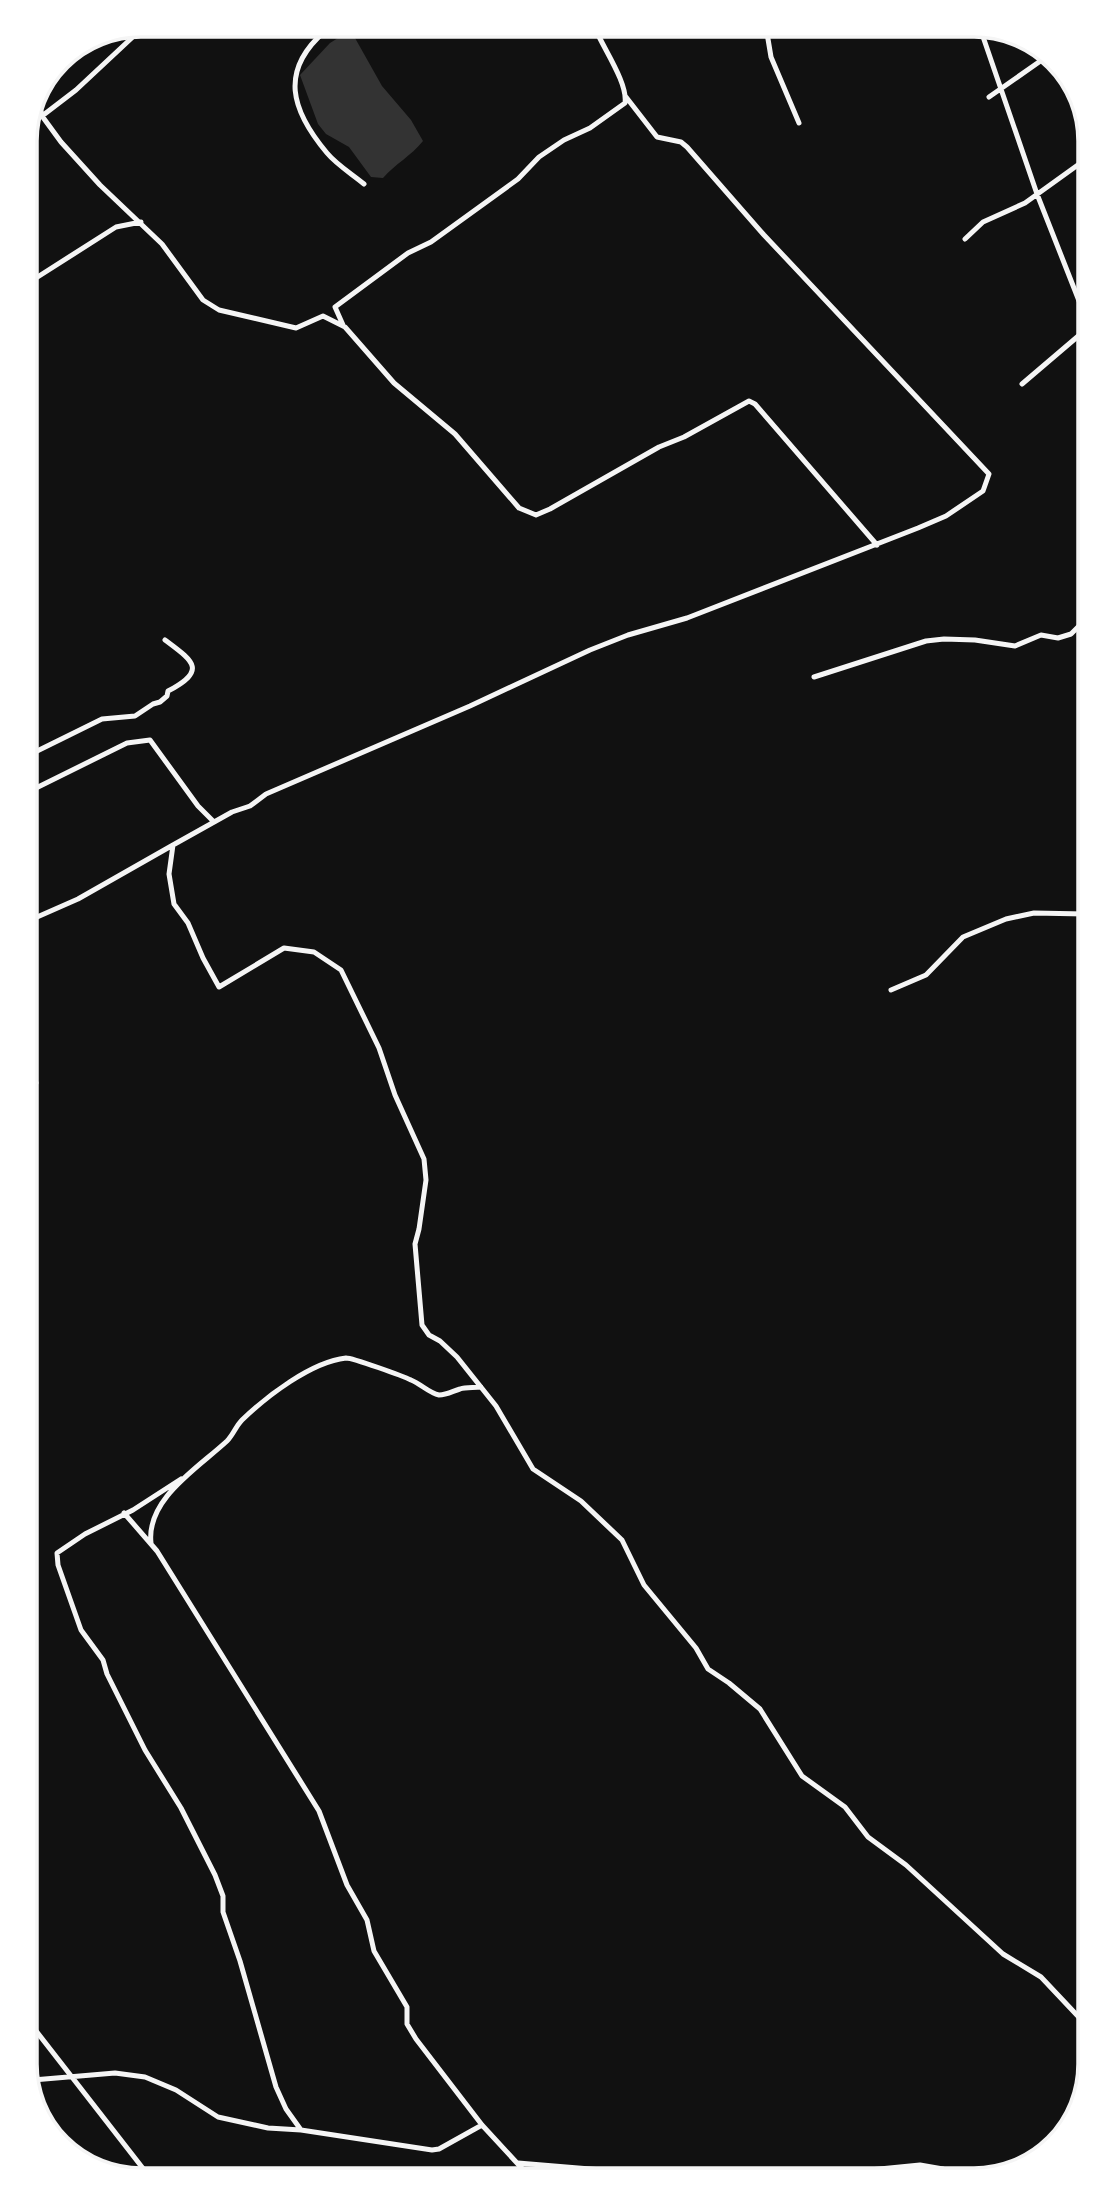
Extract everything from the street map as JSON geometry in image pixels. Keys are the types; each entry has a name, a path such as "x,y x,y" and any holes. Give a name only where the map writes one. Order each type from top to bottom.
{"street":[{"path":"317,37 304,55 293,78 293,92 302,115 328,155 364,184"},
{"path":"37,917 78,899 232,812 250,806 266,794 590,650 628,635 687,618 947,516 983,491 989,474 764,234 687,147 681,142 657,137 626,97 599,37"},
{"path":"768,37 771,57 799,123"},
{"path":"983,37 1037,194 1078,299"},
{"path":"131,38 76,90 42,116 61,142 100,185 162,244 203,300 219,310 296,328 323,316 408,253 431,242 518,179 539,157 608,116 625,103 626,97"},
{"path":"989,97 1040,60"},
{"path":"965,239 983,222 1025,203 1078,165"},
{"path":"37,277 116,227 141,222"},
{"path":"335,307 345,327 394,383 455,434 519,508 536,515 550,509 659,447 684,437 749,401 755,404 877,545"},
{"path":"323,316 345,327"},
{"path":"1022,384 1078,336"},
{"path":"814,677 926,641 965,639 1015,646 1041,635 1058,638 1071,634 1078,627"},
{"path":"37,751 102,719 135,716 167,696 168,691 190,676 193,670 185,653 165,640"},
{"path":"37,787 127,743 150,740 198,806 214,822"},
{"path":"173,845 169,874 174,904 188,923 219,987 284,948 314,953 341,970 379,1048 395,1095 424,1158 426,1181 415,1244 422,1325 429,1335 457,1357 496,1406 533,1469 581,1501 622,1541 644,1585 696,1648 708,1669 760,1709 802,1776 845,1807 869,1837 906,1865 1003,1954 1041,1977 1078,2016"},
{"path":"891,990 926,975 946,956 954,944 971,932 1022,915 1078,914"},
{"path":"302,2130 286,2109 276,2087 223,1912 222,1896 215,1875 181,1808 145,1750 107,1674 103,1660 81,1630 58,1565 57,1553 181,1479 230,1439 240,1422 264,1402 300,1376 335,1361 350,1357 412,1380 438,1395 462,1388 481,1387"},
{"path":"151,1543 149,1533 153,1515 181,1479"},
{"path":"124,1513 151,1543 322,1818 347,1885 367,1920 370,1940 379,1963 407,2007 408,2024 412,2032 482,2124 522,2168"},
{"path":"37,2032 143,2168"},
{"path":"39,2080 115,2073 145,2077 176,2090 218,2117 268,2128 302,2130 432,2150 439,2149 482,2124"},
{"path":"518,2163 578,2168"},
{"path":"890,2168 920,2165 932,2168"}],"shaded area":[{"path":"340,37 355,38 382,86 411,120 423,141 383,178 371,177 349,147 326,134 318,124 300,75 330,43"}]}
